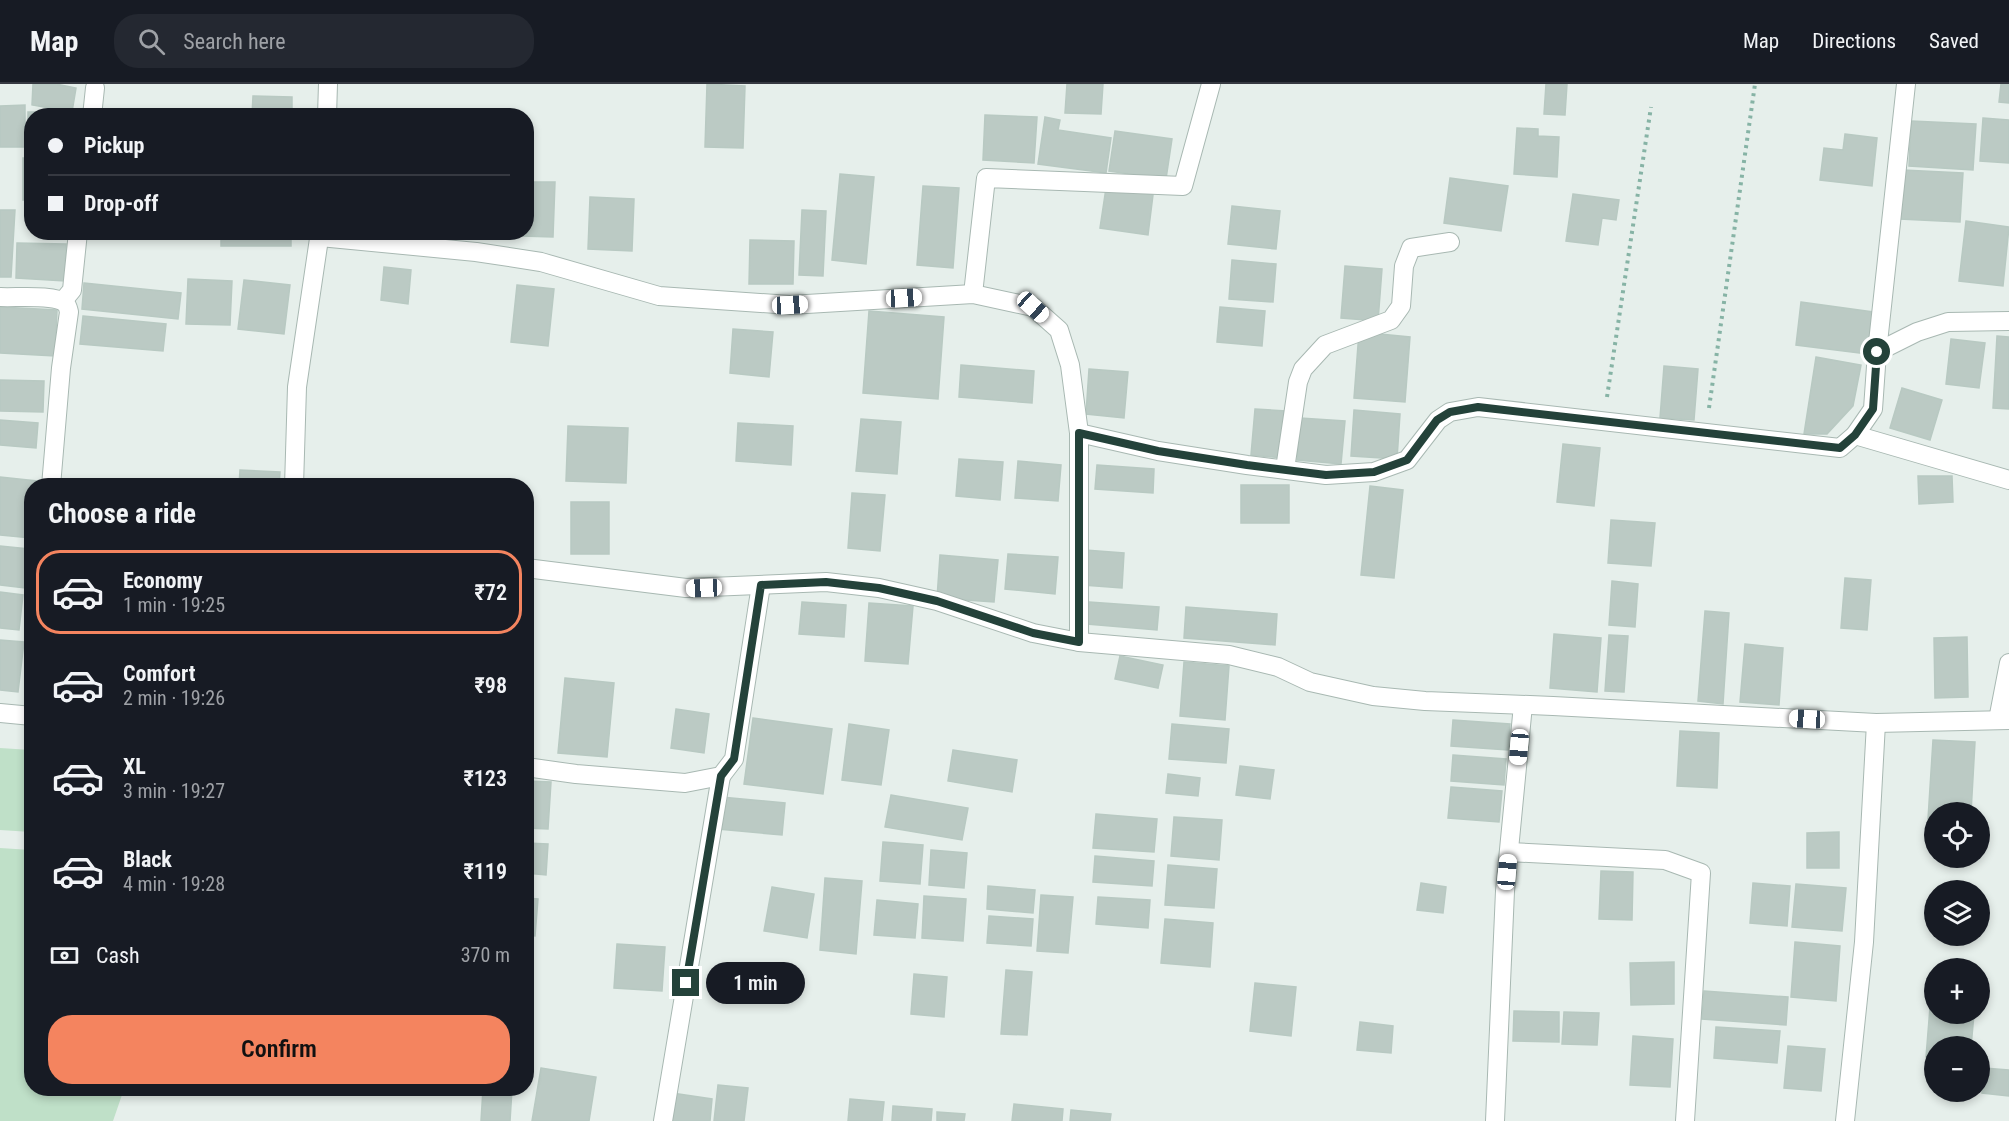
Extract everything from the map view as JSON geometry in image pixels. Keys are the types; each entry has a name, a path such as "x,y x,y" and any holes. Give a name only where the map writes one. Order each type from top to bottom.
{"street":[{"path":"327,108 328,84"},
{"path":"973,294 986,178 1183,186 1211,84"},
{"path":"1079,433 1158,451 1326,475 1374,472 1407,460 1437,420 1450,412 1478,407 1840,448 1855,435 1873,409 1906,84"},
{"path":"93,108 95,88"},
{"path":"63,301 72,290 77,240"},
{"path":"294,478 297,387 319,240"},
{"path":"366,240 476,252 541,262 659,296 790,305 973,294 1033,307 1059,330 1070,365 1079,433 1079,642"},
{"path":"1285,469 1298,382 1303,369 1326,345 1391,320 1401,306 1404,266 1411,248 1450,242"},
{"path":"0,297 46,298 63,301 68,305 52,478"},
{"path":"1877,352 1917,332 1948,322 2009,321"},
{"path":"1855,435 2009,480"},
{"path":"534,569 686,588 826,582 879,588 937,601 1033,633 1079,642 1229,655 1278,667 1310,682 1373,696 1425,701 1876,723 2003,720 2009,663"},
{"path":"663,1121 721,776 734,759 761,585"},
{"path":"1495,1121 1509,852 1523,705"},
{"path":"0,713 24,715"},
{"path":"1845,1121 1864,942 1876,723"},
{"path":"534,768 685,783 721,776"},
{"path":"1509,852 1665,860 1701,873 1685,1121"}],"path":[{"path":"1706,433 1755,84"},
{"path":"1604,421 1651,107"}],"green space":[{"path":"0,748 24,750 24,832 0,830"},
{"path":"0,848 24,850 24,1096 122,1096 113,1121 0,1121"}],"building":[{"path":"33,84 56,84 76,88 73,108 32,105"},
{"path":"707,84 745,86 743,148 705,147"},
{"path":"1067,84 1103,84 1101,114 1065,113"},
{"path":"1546,84 1567,84 1565,115 1544,114"},
{"path":"2001,84 2009,84 2009,103 1999,102"},
{"path":"253,96 292,97 292,108 252,108"},
{"path":"25,105 24,147 0,147 0,106"},
{"path":"985,115 1037,117 1034,163 983,160"},
{"path":"1045,117 1060,120 1058,130 1111,138 1106,173 1038,164"},
{"path":"1983,118 2009,120 2009,163 1980,161"},
{"path":"1911,121 1976,124 1973,170 1909,166"},
{"path":"1517,128 1538,129 1538,136 1559,137 1557,177 1514,174"},
{"path":"1115,131 1172,139 1166,179 1109,171"},
{"path":"1845,134 1877,138 1872,186 1820,180 1824,148 1843,150"},
{"path":"23,158 24,158 24,200"},
{"path":"1903,170 1963,173 1960,222 1900,219"},
{"path":"840,174 874,177 866,264 832,260"},
{"path":"1450,178 1508,186 1501,231 1444,223"},
{"path":"534,182 555,182 553,237 534,236"},
{"path":"923,186 959,188 953,268 917,265"},
{"path":"1106,188 1153,195 1148,235 1100,228"},
{"path":"1573,194 1619,200 1616,220 1602,218 1598,245 1566,241"},
{"path":"590,197 634,199 632,251 588,249"},
{"path":"1232,206 1280,211 1276,249 1228,244"},
{"path":"0,210 15,210 11,277 0,277"},
{"path":"802,210 826,211 823,276 799,275"},
{"path":"1966,221 2009,227 2003,286 1959,281"},
{"path":"221,240 291,240 291,246 221,246"},
{"path":"750,240 794,241 793,284 749,284"},
{"path":"17,243 66,244 65,281 16,278"},
{"path":"1232,260 1276,264 1273,302 1229,299"},
{"path":"1345,266 1382,269 1378,321 1341,318"},
{"path":"384,267 411,270 408,304 381,300"},
{"path":"188,279 232,281 230,325 186,324"},
{"path":"244,280 290,285 284,334 238,329"},
{"path":"84,283 181,293 178,319 82,309"},
{"path":"517,285 554,289 548,346 511,342"},
{"path":"1801,302 1873,312 1867,354 1796,345"},
{"path":"0,307 57,310 55,356 0,353"},
{"path":"1220,307 1265,311 1262,346 1217,342"},
{"path":"869,311 944,317 938,399 863,393"},
{"path":"83,316 166,324 163,351 80,344"},
{"path":"733,329 773,332 769,377 730,373"},
{"path":"1359,332 1410,337 1405,402 1354,398"},
{"path":"1997,336 2009,337 2009,409 1993,408"},
{"path":"1951,339 1985,343 1979,388 1946,384"},
{"path":"1816,357 1861,365 1853,406 1827,434 1804,434"},
{"path":"961,365 1034,371 1032,403 959,397"},
{"path":"1664,366 1698,369 1694,420 1660,418"},
{"path":"1089,369 1128,372 1124,418 1086,414"},
{"path":"0,380 44,381 43,412 0,411"},
{"path":"1902,388 1942,400 1930,440 1890,428"},
{"path":"1255,409 1286,411 1282,458 1251,455"},
{"path":"1354,410 1400,414 1397,459 1351,456"},
{"path":"1300,418 1345,421 1341,464 1297,460"},
{"path":"861,419 901,422 897,474 856,471"},
{"path":"0,420 38,423 36,448 0,445"},
{"path":"738,423 793,426 791,465 736,461"},
{"path":"568,426 628,428 626,483 566,481"},
{"path":"1563,444 1600,448 1594,506 1557,502"},
{"path":"959,459 1003,462 1000,500 956,496"},
{"path":"1018,461 1061,465 1058,501 1015,498"},
{"path":"1097,465 1154,469 1153,493 1095,489"},
{"path":"240,470 280,472 280,478 240,478"},
{"path":"1918,476 1952,476 1953,502 1919,504"},
{"path":"0,477 24,480 24,537 0,535"},
{"path":"1241,485 1289,485 1289,523 1241,523"},
{"path":"1370,486 1403,490 1394,578 1361,575"},
{"path":"852,493 885,495 880,551 848,548"},
{"path":"571,502 609,502 609,554 571,554"},
{"path":"1611,520 1655,523 1651,566 1608,563"},
{"path":"0,546 24,548 24,588 0,585"},
{"path":"1085,550 1124,553 1122,588 1083,585"},
{"path":"1008,554 1058,557 1055,594 1005,589"},
{"path":"940,555 998,560 994,602 937,598"},
{"path":"1845,578 1871,580 1867,630 1841,628"},
{"path":"1612,581 1638,584 1635,627 1609,625"},
{"path":"0,592 23,595 19,630 0,628"},
{"path":"802,602 846,605 844,637 799,634"},
{"path":"1089,602 1159,607 1157,630 1087,624"},
{"path":"869,603 913,606 908,664 865,661"},
{"path":"1186,607 1277,614 1275,645 1184,638"},
{"path":"1705,611 1729,613 1723,704 1698,701"},
{"path":"1554,634 1601,638 1597,692 1550,688"},
{"path":"1609,635 1628,636 1624,692 1605,691"},
{"path":"1967,637 1968,697 1935,698 1934,638"},
{"path":"0,640 24,642 18,692 0,690"},
{"path":"1745,644 1783,648 1779,705 1740,702"},
{"path":"1120,656 1163,665 1158,688 1115,679"},
{"path":"1184,662 1229,666 1225,720 1180,716"},
{"path":"565,678 614,683 607,757 558,753"},
{"path":"676,709 709,714 704,753 671,748"},
{"path":"753,718 832,729 823,794 744,784"},
{"path":"1453,720 1510,724 1508,750 1451,746"},
{"path":"849,724 889,730 881,785 842,780"},
{"path":"1172,724 1229,729 1226,763 1169,759"},
{"path":"1680,731 1719,733 1717,788 1677,786"},
{"path":"1933,740 1975,742 1972,802 1929,802"},
{"path":"953,750 1017,760 1012,792 948,781"},
{"path":"1453,755 1506,759 1504,785 1451,781"},
{"path":"1240,766 1274,770 1270,799 1236,795"},
{"path":"1168,774 1200,778 1198,796 1166,793"},
{"path":"534,781 551,782 548,829 534,828"},
{"path":"1451,787 1502,791 1499,822 1448,818"},
{"path":"891,795 968,808 962,840 885,827"},
{"path":"721,797 785,803 782,835 718,829"},
{"path":"1096,814 1157,819 1154,852 1093,848"},
{"path":"1174,817 1222,820 1219,860 1171,856"},
{"path":"1839,832 1839,868 1807,868 1807,833"},
{"path":"883,842 923,845 920,884 880,881"},
{"path":"534,843 548,844 546,875 534,874"},
{"path":"931,850 967,853 964,888 929,885"},
{"path":"1095,856 1154,861 1152,886 1093,882"},
{"path":"1168,865 1217,869 1214,908 1165,905"},
{"path":"1601,871 1633,872 1632,920 1599,919"},
{"path":"825,878 862,881 856,954 820,950"},
{"path":"1421,883 1446,887 1443,913 1417,910"},
{"path":"1753,883 1790,886 1787,926 1750,923"},
{"path":"1796,884 1846,888 1842,931 1792,927"},
{"path":"988,886 1035,890 1033,913 987,909"},
{"path":"772,887 814,894 807,938 764,931"},
{"path":"1041,895 1073,897 1068,953 1037,951"},
{"path":"924,896 966,899 963,941 922,938"},
{"path":"1098,897 1150,900 1148,928 1096,924"},
{"path":"534,899 538,899 534,936"},
{"path":"877,900 918,904 915,938 874,935"},
{"path":"989,916 1033,919 1031,946 987,943"},
{"path":"1165,919 1213,923 1210,967 1161,963"},
{"path":"1795,942 1840,946 1836,1001 1791,997"},
{"path":"617,944 665,947 662,991 614,988"},
{"path":"1674,962 1674,1004 1631,1005 1630,963"},
{"path":"1006,970 1032,972 1027,1035 1001,1034"},
{"path":"914,974 947,977 944,1017 911,1014"},
{"path":"1255,983 1296,987 1291,1036 1250,1031"},
{"path":"1704,991 1788,997 1786,1025 1702,1019"},
{"path":"1514,1011 1559,1012 1559,1042 1513,1041"},
{"path":"1564,1012 1599,1013 1597,1045 1562,1044"},
{"path":"1360,1022 1393,1026 1391,1053 1357,1050"},
{"path":"1929,1024 1973,1024 1972,1036 1928,1036"},
{"path":"1716,1027 1780,1031 1777,1063 1714,1058"},
{"path":"1633,1036 1673,1039 1670,1087 1630,1085"},
{"path":"1788,1046 1825,1049 1821,1091 1784,1088"},
{"path":"541,1068 596,1077 589,1121 532,1121"},
{"path":"1990,1068 2009,1070 2009,1096 1990,1094"},
{"path":"718,1085 748,1088 744,1121 714,1121"},
{"path":"672,1093 712,1099 710,1121 668,1121"},
{"path":"483,1096 512,1096 510,1121 481,1121"},
{"path":"850,1099 884,1102 882,1121 848,1121"},
{"path":"1014,1104 1063,1109 1062,1121 1012,1121"},
{"path":"893,1106 932,1109 931,1121 892,1121"},
{"path":"1071,1110 1111,1114 1110,1121 1070,1121"},
{"path":"937,1112 965,1114 964,1121 937,1121"}],"route":[{"path":"686,983 721,776 734,759 761,585 826,582 879,588 937,601 1033,633 1079,642 1079,433 1158,451 1326,475 1374,472 1407,460 1437,420 1450,412 1478,407 1840,448 1855,435 1873,409 1877,352"}]}
